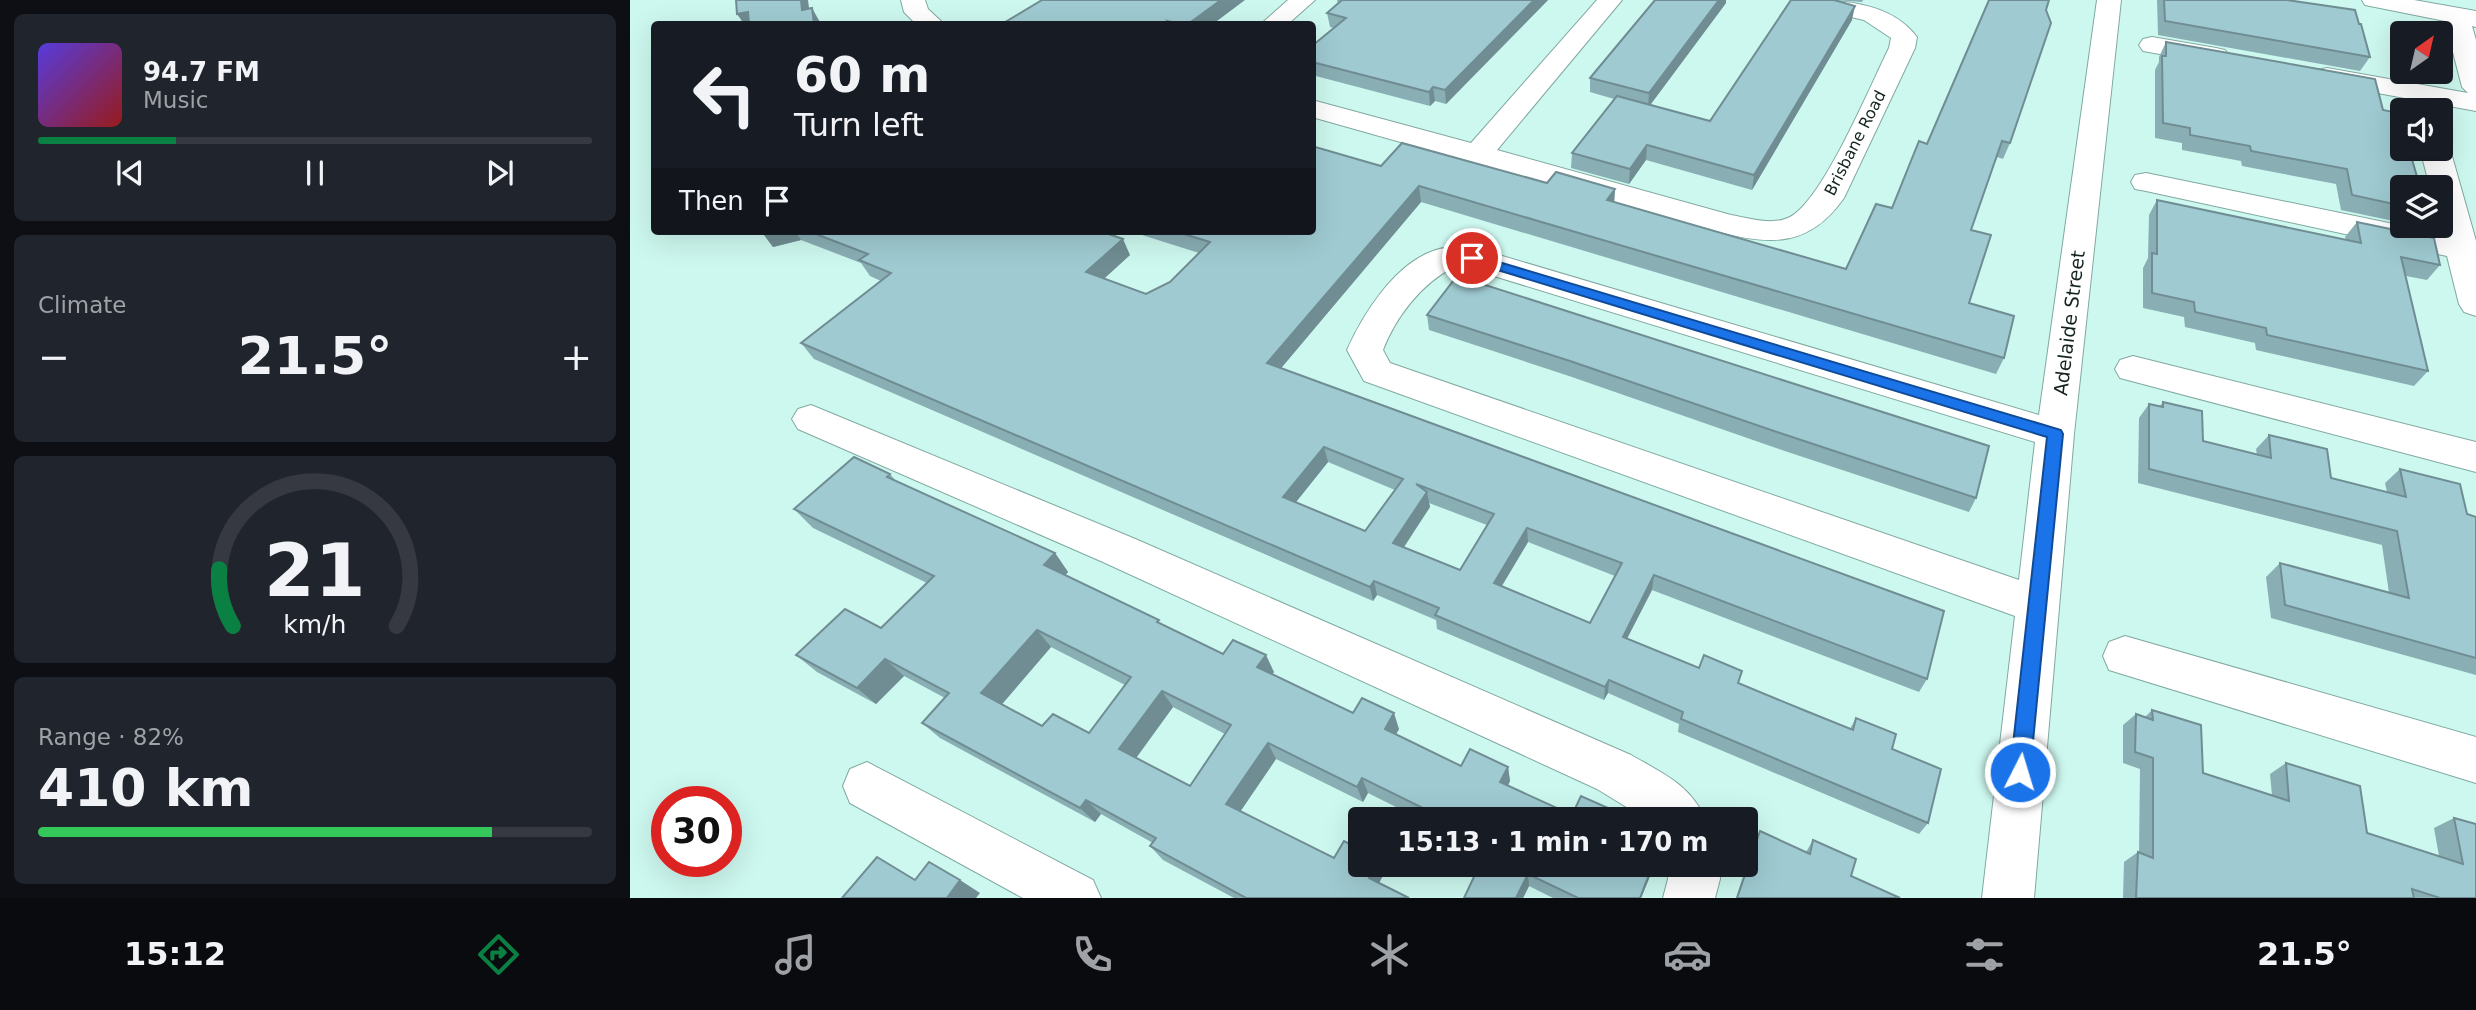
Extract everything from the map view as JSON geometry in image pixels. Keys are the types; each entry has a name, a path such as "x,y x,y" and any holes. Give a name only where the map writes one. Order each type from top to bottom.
{"street":[{"path":"913,0 917,12 928,21"},
{"path":"1277,21 1303,0"},
{"path":"1478,154 1609,0"},
{"name":"Brisbane Road","path":"1316,109 1730,225 1771,231 1807,223 1819,212 1833,191 1902,48 1904,37 1890,23 1877,17 1807,0"},
{"name":"Adelaide Street","path":"2008,898 2055,434 2109,0"},
{"path":"2384,2 2466,17 2476,87"},
{"path":"2384,2 2396,21"},
{"path":"2152,45 2246,62"},
{"path":"2300,71 2476,103"},
{"path":"2439,161 2469,251 2476,304"},
{"path":"2146,182 2469,251"},
{"path":"2036,605 1377,372 1365,351 1369,337 1386,314 1406,289 1429,268 1445,258 1472,258 2055,434"},
{"path":"2133,369 2476,457"},
{"path":"811,419 1118,550 1614,772 1669,807"},
{"path":"2125,656 2476,760"},
{"path":"867,786 1075,898"},
{"path":"1689,898 1694,877"}],"building":[{"path":"736,0 801,0 802,10 812,8 814,21 749,21 748,12 737,14"},
{"path":"1042,0 1221,0 1192,21 1007,21"},
{"path":"1342,0 1534,0 1445,90 1433,87 1429,92 1316,63 1316,43 1346,18 1327,13"},
{"path":"1655,0 1719,0 1649,93 1590,78"},
{"path":"1791,0 1834,0 1855,6 1754,175 1647,145 1630,169 1572,153 1617,96 1710,121"},
{"path":"1989,0 2049,0 2046,10 2051,23 2010,143 2002,141 1971,230 1991,235 1969,303 2014,316 2004,358 1419,186 1267,363 1944,611 1927,679 1654,575 1623,637 1699,668 1704,655 1742,671 1738,683 1853,730 1856,718 1896,734 1892,749 1941,769 1928,823 1681,719 1683,712 1609,680 1605,687 1435,615 1439,608 1374,581 1370,587 801,343 891,273 859,260 868,254 818,235 1112,235 1123,239 1086,272 1146,294 1170,282 1210,242 1187,235 1316,235 1316,147 1381,166 1402,143 1547,183 1556,172 1615,189 1607,200 1846,269 1876,204 1892,208 1919,141 1927,144","holes":["1324,447 1403,479 1365,531 1283,497","1416,484 1494,514 1460,570 1393,543 1427,492","1527,528 1622,563 1590,623 1494,583"]},
{"path":"2164,0 2287,0 2355,10 2370,57 2165,21"},
{"path":"2166,42 2375,79 2383,110 2390,111 2390,161 2412,161 2417,175 2390,175 2390,203 2352,195 2347,169 2251,151 2250,146 2190,135 2190,128 2163,123 2162,56 2166,56"},
{"path":"2157,200 2361,243 2357,222 2390,229 2390,238 2434,238 2440,265 2401,257 2428,371 2267,335 2266,328 2195,312 2194,302 2152,293 2152,253 2157,254"},
{"path":"1457,276 1989,446 1976,498 1427,315"},
{"path":"2163,402 2202,411 2203,441 2271,458 2269,435 2327,449 2331,478 2406,497 2400,469 2460,484 2467,514 2476,517 2476,658 2285,605 2280,563 2409,598 2397,531 2149,469 2149,404 2163,407"},
{"path":"854,457 890,474 887,477 1055,553 1044,565 1223,654 1233,640 1266,655 1257,667 1353,713 1362,698 1394,713 1385,729 1461,766 1470,749 1508,767 1500,782 1555,807 1421,807 1362,778 1357,787 1268,743 1226,804 1334,858 1344,841 1348,843 1348,877 1370,877 1409,898 1246,898 1150,846 1156,838 1086,800 1080,808 922,723 949,693 885,659 857,688 796,655 845,609 881,628 934,576 794,509","holes":["1037,630 1131,677 1089,733 1053,714 1042,726 981,693","1162,691 1231,725 1190,786 1119,749"]},
{"path":"2152,710 2201,725 2203,773 2289,801 2286,763 2360,786 2367,833 2463,864 2454,818 2476,824 2476,898 2440,898 2412,889 2414,898 2136,898 2138,852 2153,858 2153,758 2135,752 2136,714 2153,720"},
{"path":"1581,796 1606,807 1576,807"},
{"path":"1760,831 1810,854 1813,840 1856,859 1851,876 1900,898 1737,898 1744,877 1758,877"},
{"path":"877,857 915,880 929,862 960,880 947,898 842,898"},
{"path":"1474,877 1526,877 1516,898 1464,898"},
{"path":"1534,877 1648,877 1640,898 1578,898"}],"route":[{"path":"1472,258 2055,434 2020,772"}]}
